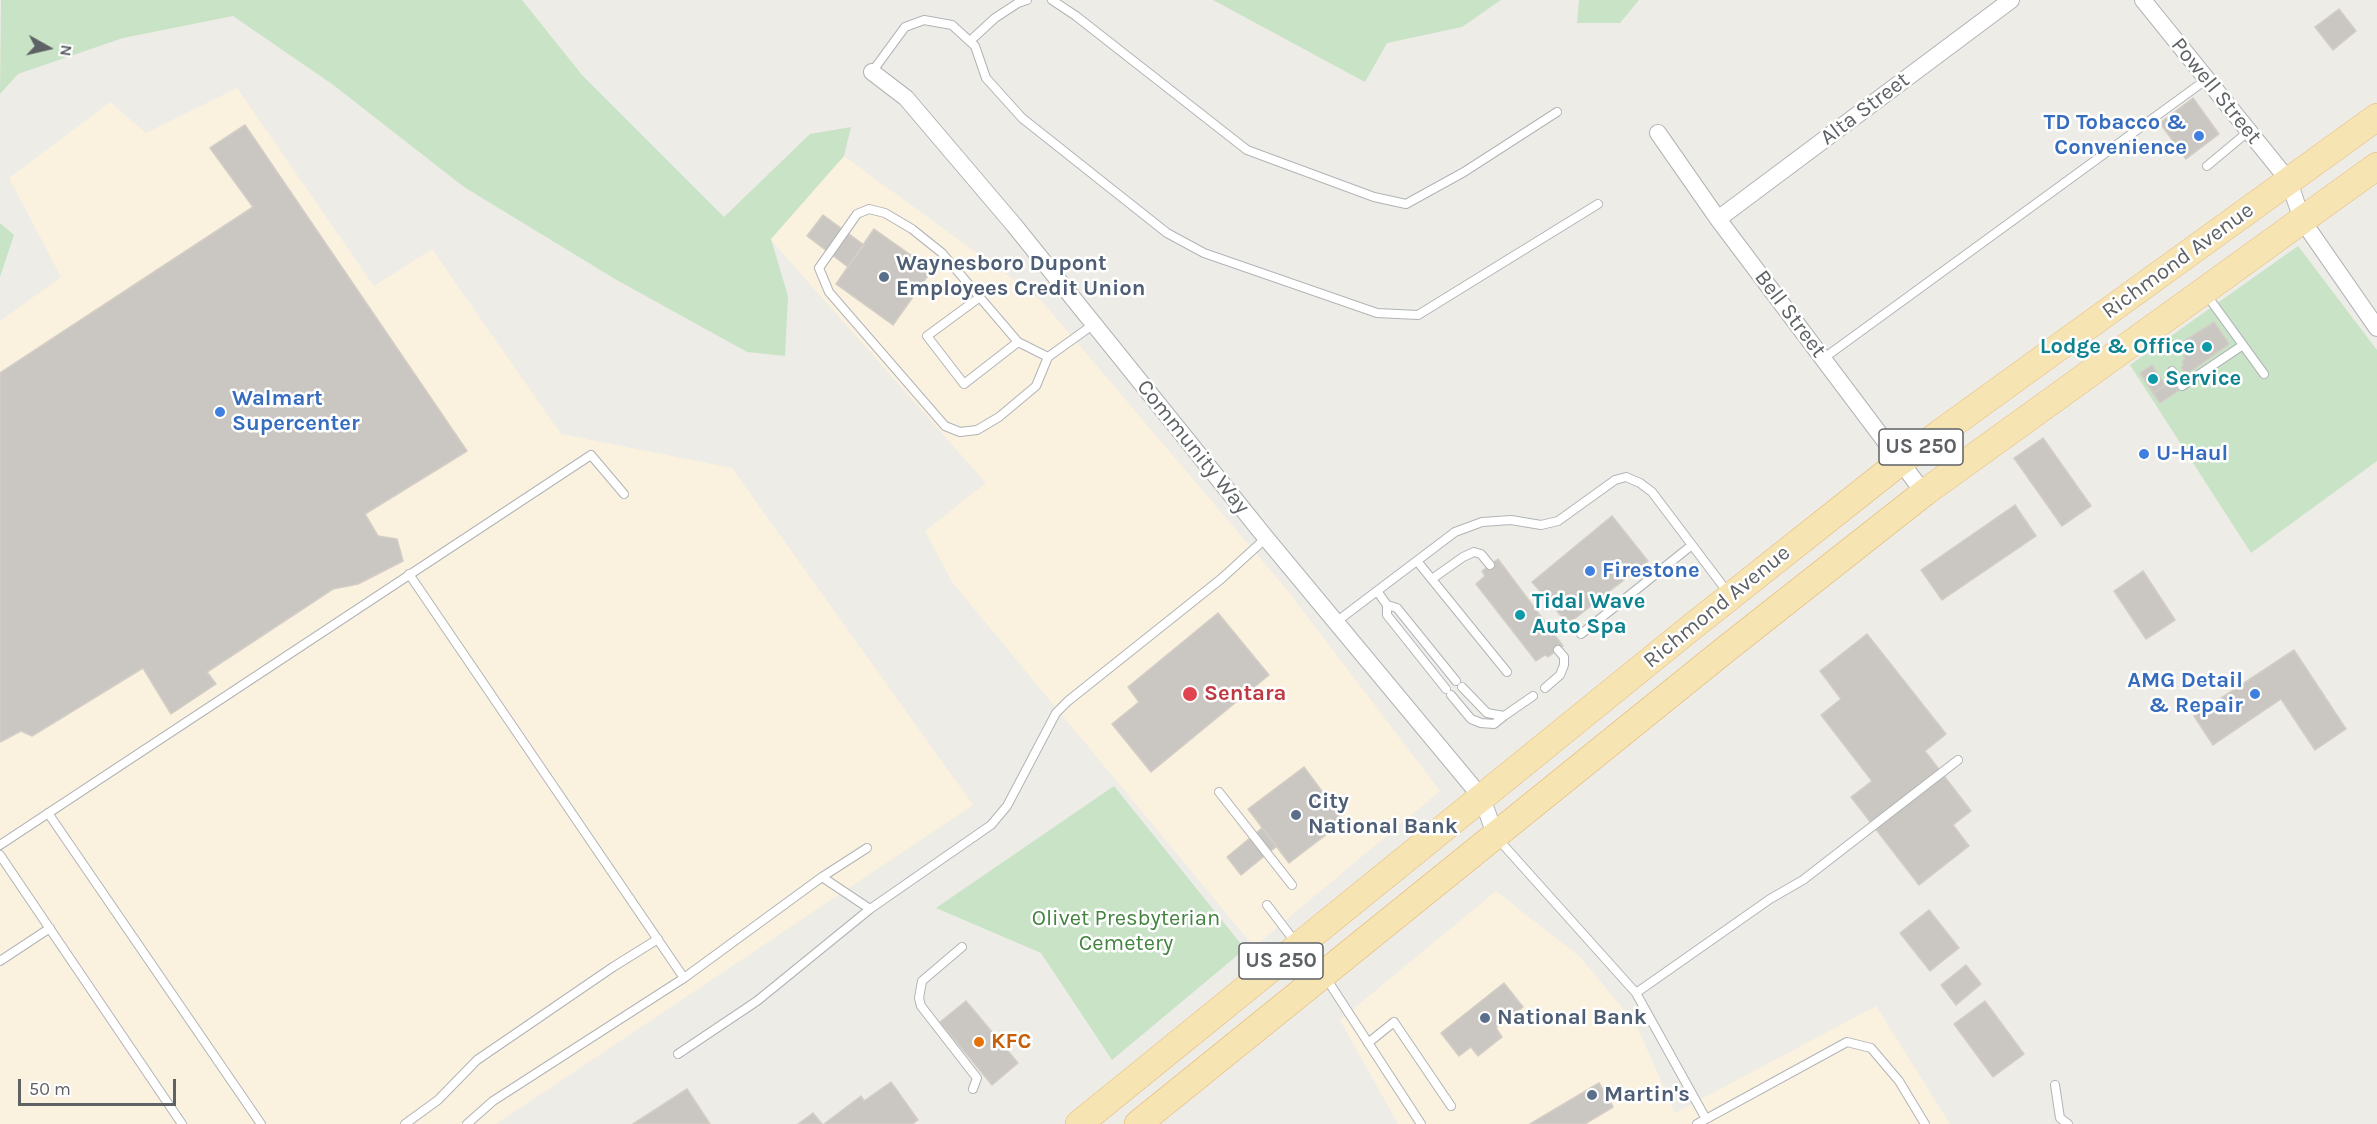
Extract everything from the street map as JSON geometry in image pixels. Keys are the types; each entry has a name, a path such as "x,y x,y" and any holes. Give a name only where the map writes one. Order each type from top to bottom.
{"main road":[{"name":"Richmond Avenue","path":"1079,1124 1900,462 2377,117"},
{"name":"Richmond Avenue","path":"1138,1124 1726,649 1923,493 2377,166"}],"street":[{"name":"Alta Street","path":"1718,219 2011,0"},
{"name":"Powell Street","path":"2143,0 2289,181"},
{"name":"Community Way","path":"872,72 906,98 1482,798 1496,837"},
{"name":"Bell Street","path":"1658,133 1718,219 1923,493"},
{"path":"2289,181 2302,220 2377,328"}],"lane":[{"path":"970,41 995,18 1027,0"},
{"path":"1052,0 1076,16 1247,150 1374,197 1406,204 1464,172 1557,112"},
{"path":"872,72 904,27 924,20 952,25 975,46 986,78 1022,118 1167,233 1204,253 1377,314 1418,315 1599,204"},
{"path":"1824,358 2207,79"},
{"path":"2207,166 2249,131"},
{"path":"1048,357 1018,342 942,253 885,213 869,210 857,214 819,268 829,292 945,426 960,432 977,430 999,417 1036,386 1048,357 1094,324"},
{"path":"2204,291 2264,374"},
{"path":"980,297 927,336 964,384 1018,342"},
{"path":"2172,371 2182,386 2243,345"},
{"path":"0,845 591,455 624,494"},
{"path":"1336,622 1455,532 1482,522 1511,520 1541,525 1558,520 1615,480 1626,477 1652,492 1731,596"},
{"path":"678,1054 757,1001 870,909 991,825 1007,806 1056,713 1221,579 1266,538"},
{"path":"1581,634 1692,545"},
{"path":"1432,579 1463,556 1474,552 1481,554 1490,565"},
{"path":"1417,561 1507,672"},
{"path":"409,574 684,978"},
{"path":"1377,591 1387,605 1387,615 1471,719 1494,724 1533,696"},
{"path":"1387,605 1397,608 1459,684 1487,713 1504,716"},
{"path":"1545,688 1560,675 1564,665 1564,657 1558,650"},
{"path":"1636,993 1770,899 1803,880 1958,760"},
{"path":"1219,792 1292,885"},
{"path":"48,813 261,1124"},
{"path":"1496,837 1636,993 1706,1119"},
{"path":"467,1124 493,1101 684,978 822,877 867,848"},
{"path":"0,855 182,1124"},
{"path":"822,877 870,909"},
{"path":"1267,905 1299,946"},
{"path":"0,961 50,928"},
{"path":"405,1124 438,1100 477,1060 658,939"},
{"path":"962,946 922,981 919,998 921,1006 977,1078 973,1089"},
{"path":"1324,975 1421,1124"},
{"path":"1368,1042 1394,1022 1451,1106"},
{"path":"1697,1124 1847,1042 1871,1048 1899,1081 1925,1124"},
{"path":"2055,1085 2060,1118 2068,1124"}],"shaded area":[{"path":"237,88 374,286 432,249 561,434 732,468 973,805 496,1124 0,1124 0,321 61,277 9,178 110,102 146,133"},
{"path":"844,156 1040,299 1288,591 1440,791 1254,947 952,582 925,531 986,483 770,239"},
{"path":"1496,891 1580,957 1636,1024 1675,1113 1876,1006 1950,1124 1398,1124 1340,1020"}],"green space":[{"path":"1,0 522,0 582,75 724,217 810,134 851,127 844,156 771,239 788,296 785,356 747,352 615,279 464,187 332,84 233,16 123,38 18,74 0,94"},
{"path":"1213,0 1501,0 1462,27 1387,43 1365,82"},
{"path":"1579,0 1639,0 1620,23 1577,23"},
{"path":"0,223 14,235 0,277"},
{"path":"2298,246 2377,350 2377,461 2251,553 2130,365"},
{"name":"Olivet Presbyterian Cemetery","path":"1114,786 1245,949 1112,1060 1041,953 936,908"}],"building":[{"path":"2339,9 2356,31 2333,50 2315,27"},
{"path":"2193,98 2219,134 2186,159 2160,123"},
{"name":"Walmart Supercenter","path":"245,125 467,451 365,514 378,536 397,539 403,561 358,584 333,589 207,672 216,684 171,714 143,668 32,736 21,731 0,742 0,373 253,207 210,148"},
{"path":"823,215 864,245 848,267 807,236"},
{"name":"Waynesboro Dupont Employees Credit Union","path":"874,229 932,270 893,325 836,284"},
{"name":"Lodge & Office","path":"2214,322 2229,344 2186,375 2181,367 2185,359 2183,356 2191,351 2184,341"},
{"name":"Service","path":"2152,365 2165,385 2153,393 2140,373"},
{"path":"2172,381 2178,391 2160,403 2153,393"},
{"path":"2043,438 2091,506 2062,526 2014,458"},
{"path":"2015,505 2036,536 1942,600 1921,570"},
{"name":"Firestone","path":"1612,516 1648,561 1568,624 1532,582"},
{"name":"Tidal Wave Auto Spa","path":"1498,559 1563,646 1548,657 1545,655 1536,661 1476,584 1485,576 1482,571"},
{"path":"2143,571 2175,620 2146,639 2114,591"},
{"name":"Sentara","path":"1218,613 1269,675 1151,772 1112,724 1139,702 1128,687"},
{"path":"1867,634 1946,734 1925,751 1971,811 1953,825 1969,846 1919,885 1851,797 1872,781 1821,715 1841,699 1820,671"},
{"path":"2294,650 2346,729 2315,750 2281,699 2213,745 2194,716"},
{"name":"City National Bank","path":"1304,767 1344,821 1289,863 1248,809"},
{"path":"1262,828 1277,846 1241,875 1227,857"},
{"path":"1929,910 1959,948 1930,971 1900,933"},
{"path":"1966,965 1981,984 1956,1005 1941,985"},
{"name":"National Bank","path":"1504,983 1523,1007 1496,1028 1502,1037 1478,1056 1471,1047 1459,1056 1441,1033"},
{"name":"KFC","path":"966,1001 1018,1063 992,1085 940,1022"},
{"path":"1985,1001 2024,1054 1993,1077 1954,1024"},
{"path":"891,1082 918,1120 912,1124 824,1124 861,1096 864,1101"},
{"name":"Martin's","path":"1599,1083 1613,1107 1585,1124 1530,1124"},
{"path":"687,1089 710,1124 633,1124"},
{"path":"813,1113 822,1124 798,1124"}],"place":[{"name":"TD Tobacco & Convenience","path":"2199,136"},
{"name":"Waynesboro Dupont Employees Credit Union","path":"884,277"},
{"name":"Lodge & Office","path":"2207,347"},
{"name":"Service","path":"2153,379"},
{"name":"Walmart Supercenter","path":"220,412"},
{"name":"U-Haul","path":"2144,454"},
{"name":"Firestone","path":"1590,571"},
{"name":"Tidal Wave Auto Spa","path":"1520,615"},
{"name":"Sentara","path":"1190,694"},
{"name":"AMG Detail & Repair","path":"2255,694"},
{"name":"City National Bank","path":"1296,815"},
{"name":"National Bank","path":"1485,1018"},
{"name":"KFC","path":"979,1042"},
{"name":"Martin's","path":"1592,1095"}]}
